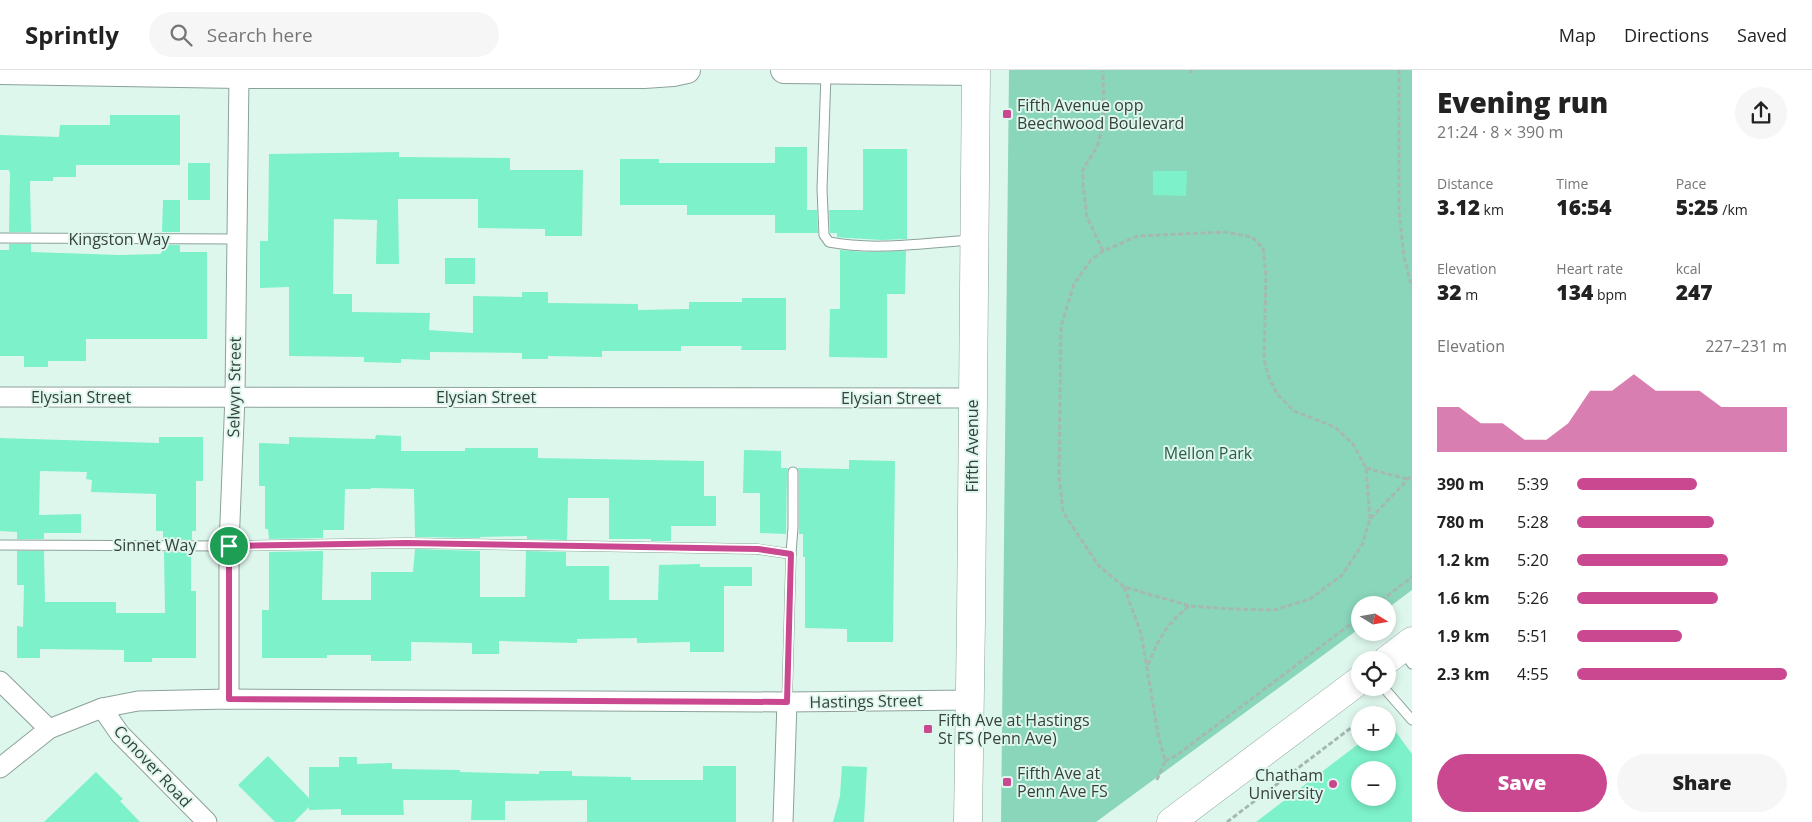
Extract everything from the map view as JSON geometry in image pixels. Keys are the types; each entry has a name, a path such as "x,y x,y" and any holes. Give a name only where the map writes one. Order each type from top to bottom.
{"main road":[{"name":"Fifth Avenue","path":"966,816 970,700 976,71"},
{"path":"1171,822 1351,687"}],"street":[{"path":"0,71 239,76 327,73 655,75 687,70"},
{"path":"784,70 976,71"},
{"name":"Selwyn Street","path":"229,699 229,546 235,396 239,76"},
{"name":"Elysian Street","path":"0,397 972,398"},
{"path":"0,681 49,729"},
{"name":"Hastings Street","path":"0,768 49,729 102,708 138,701 229,699 787,702 970,700"},
{"path":"783,822 787,702"},
{"name":"Conover Road","path":"102,708 120,734 207,822"}],"lane":[{"path":"826,71 822,189 824,235 829,242 846,245 915,245 974,239"},
{"name":"Kingston Way","path":"0,238 238,239"},
{"path":"787,702 791,554 794,527 793,472"},
{"name":"Sinnet Way","path":"0,545 229,546 435,544 758,549 791,554"},
{"path":"1391,696 1412,720"}],"path":[{"path":"1399,70 1398,211 1404,257 1412,288"},
{"path":"1103,71 1104,122 1097,147 1083,169 1083,186 1088,217 1103,251"},
{"path":"1225,232 1252,237 1263,248 1266,276 1264,359 1277,394 1294,410 1335,428 1353,444 1366,468 1370,519 1362,545 1342,575 1310,599 1274,610 1190,606 1124,587 1098,565 1063,512 1059,476 1061,326 1074,284 1091,260 1103,251 1138,236 1225,232"},
{"path":"1366,468 1407,479"},
{"path":"1370,519 1412,476"},
{"path":"1387,596 1412,577"},
{"path":"1124,587 1141,633 1158,734 1165,761 1156,782"},
{"path":"1147,666 1159,638 1172,620 1190,606"},
{"path":"1165,761 1177,755 1351,623"},
{"path":"1227,822 1351,728"}],"green space":[{"name":"Mellon Park","path":"1009,70 1412,70 1412,590 1396,602 1396,596 1351,596 1351,635 1096,822 1001,822"}],"building":[{"path":"110,115 180,115 180,165 76,165 76,177 53,177 53,181 30,181 31,232 9,232 10,174 9,170 0,170 0,135 59,137 60,125 110,125"},
{"path":"775,147 807,147 807,210 817,210 818,233 775,233 775,215 687,215 687,205 620,205 620,159 659,159 659,163 775,163"},
{"path":"863,149 907,149 907,239 847,238 837,237 837,233 830,233 829,210 863,210"},
{"path":"399,152 399,157 510,158 510,170 583,170 582,236 545,236 545,229 478,228 478,199 398,199 399,264 376,264 377,220 334,219 333,294 352,294 352,312 430,313 429,330 473,333 473,296 522,297 522,292 548,292 548,303 638,304 638,310 689,309 689,302 742,302 742,298 786,298 786,350 741,350 742,346 681,346 681,351 602,351 602,357 548,356 548,359 522,359 522,353 430,352 430,360 401,359 401,363 364,362 364,357 289,356 289,287 260,288 260,241 268,241 269,154"},
{"path":"188,163 210,163 210,200 188,200"},
{"path":"1153,171 1187,171 1186,196 1153,195"},
{"path":"163,200 180,200 180,232 162,232"},
{"path":"9,244 31,244 31,252 119,255 160,254 162,252 162,245 180,245 180,252 207,252 207,339 86,339 86,361 48,361 48,367 24,367 24,356 0,356 0,250 9,250"},
{"path":"840,250 864,252 906,251 905,294 887,294 887,358 829,357 830,309 840,309"},
{"path":"445,258 475,258 475,284 445,284"},
{"path":"376,435 401,436 401,451 465,451 465,448 538,448 538,458 704,461 704,496 716,496 716,526 671,526 671,541 609,539 609,498 568,498 567,540 527,539 527,536 480,538 415,537 414,489 371,488 345,489 344,530 323,530 323,538 269,539 268,529 265,529 265,486 259,486 259,443 289,444 289,437 375,439"},
{"path":"159,437 203,437 203,481 196,481 196,531 192,531 192,540 163,539 163,531 156,531 156,494 91,492 92,480 86,479 87,472 40,471 39,515 81,514 81,533 44,533 44,539 17,539 17,532 0,531 0,438 159,443"},
{"path":"744,450 781,451 781,468 788,468 786,534 760,533 760,493 743,493"},
{"path":"849,460 895,461 893,642 847,642 847,629 805,628 805,557 803,557 803,534 799,534 798,468 849,469"},
{"path":"415,549 480,551 480,597 525,597 526,551 566,552 566,566 609,566 609,600 658,600 659,565 700,564 700,567 752,567 752,586 724,586 724,652 690,652 690,642 637,643 637,638 577,639 577,643 499,641 499,654 472,654 472,643 411,642 411,661 371,661 371,655 327,655 327,658 262,658 262,610 269,610 269,552 323,551 322,600 371,600 371,572 413,572"},
{"path":"17,551 44,551 45,602 116,602 116,613 165,613 164,552 191,552 191,591 196,591 196,658 152,658 152,662 124,662 124,650 40,649 40,658 17,658 17,626 23,627 24,585 17,585"},
{"name":"Chatham University","path":"1396,732 1412,754 1412,822 1256,822 1351,750 1396,751"},
{"path":"268,756 309,798 309,767 339,767 339,757 357,757 357,764 392,763 392,769 539,774 539,771 572,771 572,776 631,777 631,780 703,780 703,766 736,766 736,822 587,822 587,800 505,801 505,820 471,820 472,800 403,800 404,815 341,815 341,809 309,810 309,807 294,822 275,822 238,785"},
{"path":"842,766 867,767 864,822 833,822 840,796"},
{"path":"96,772 123,799 120,801 140,822 44,822"}],"place":[{"name":"Fifth Avenue opp Beechwood Boulevard","path":"1007,114"},
{"name":"Fifth Ave at Hastings St FS (Penn Ave)","path":"928,729"},
{"name":"Fifth Ave at Penn Ave FS","path":"1007,782"},
{"name":"Chatham University","path":"1333,784"}],"route":[{"path":"406,543 758,549 791,554 787,702 229,699 229,546 406,543"}]}
